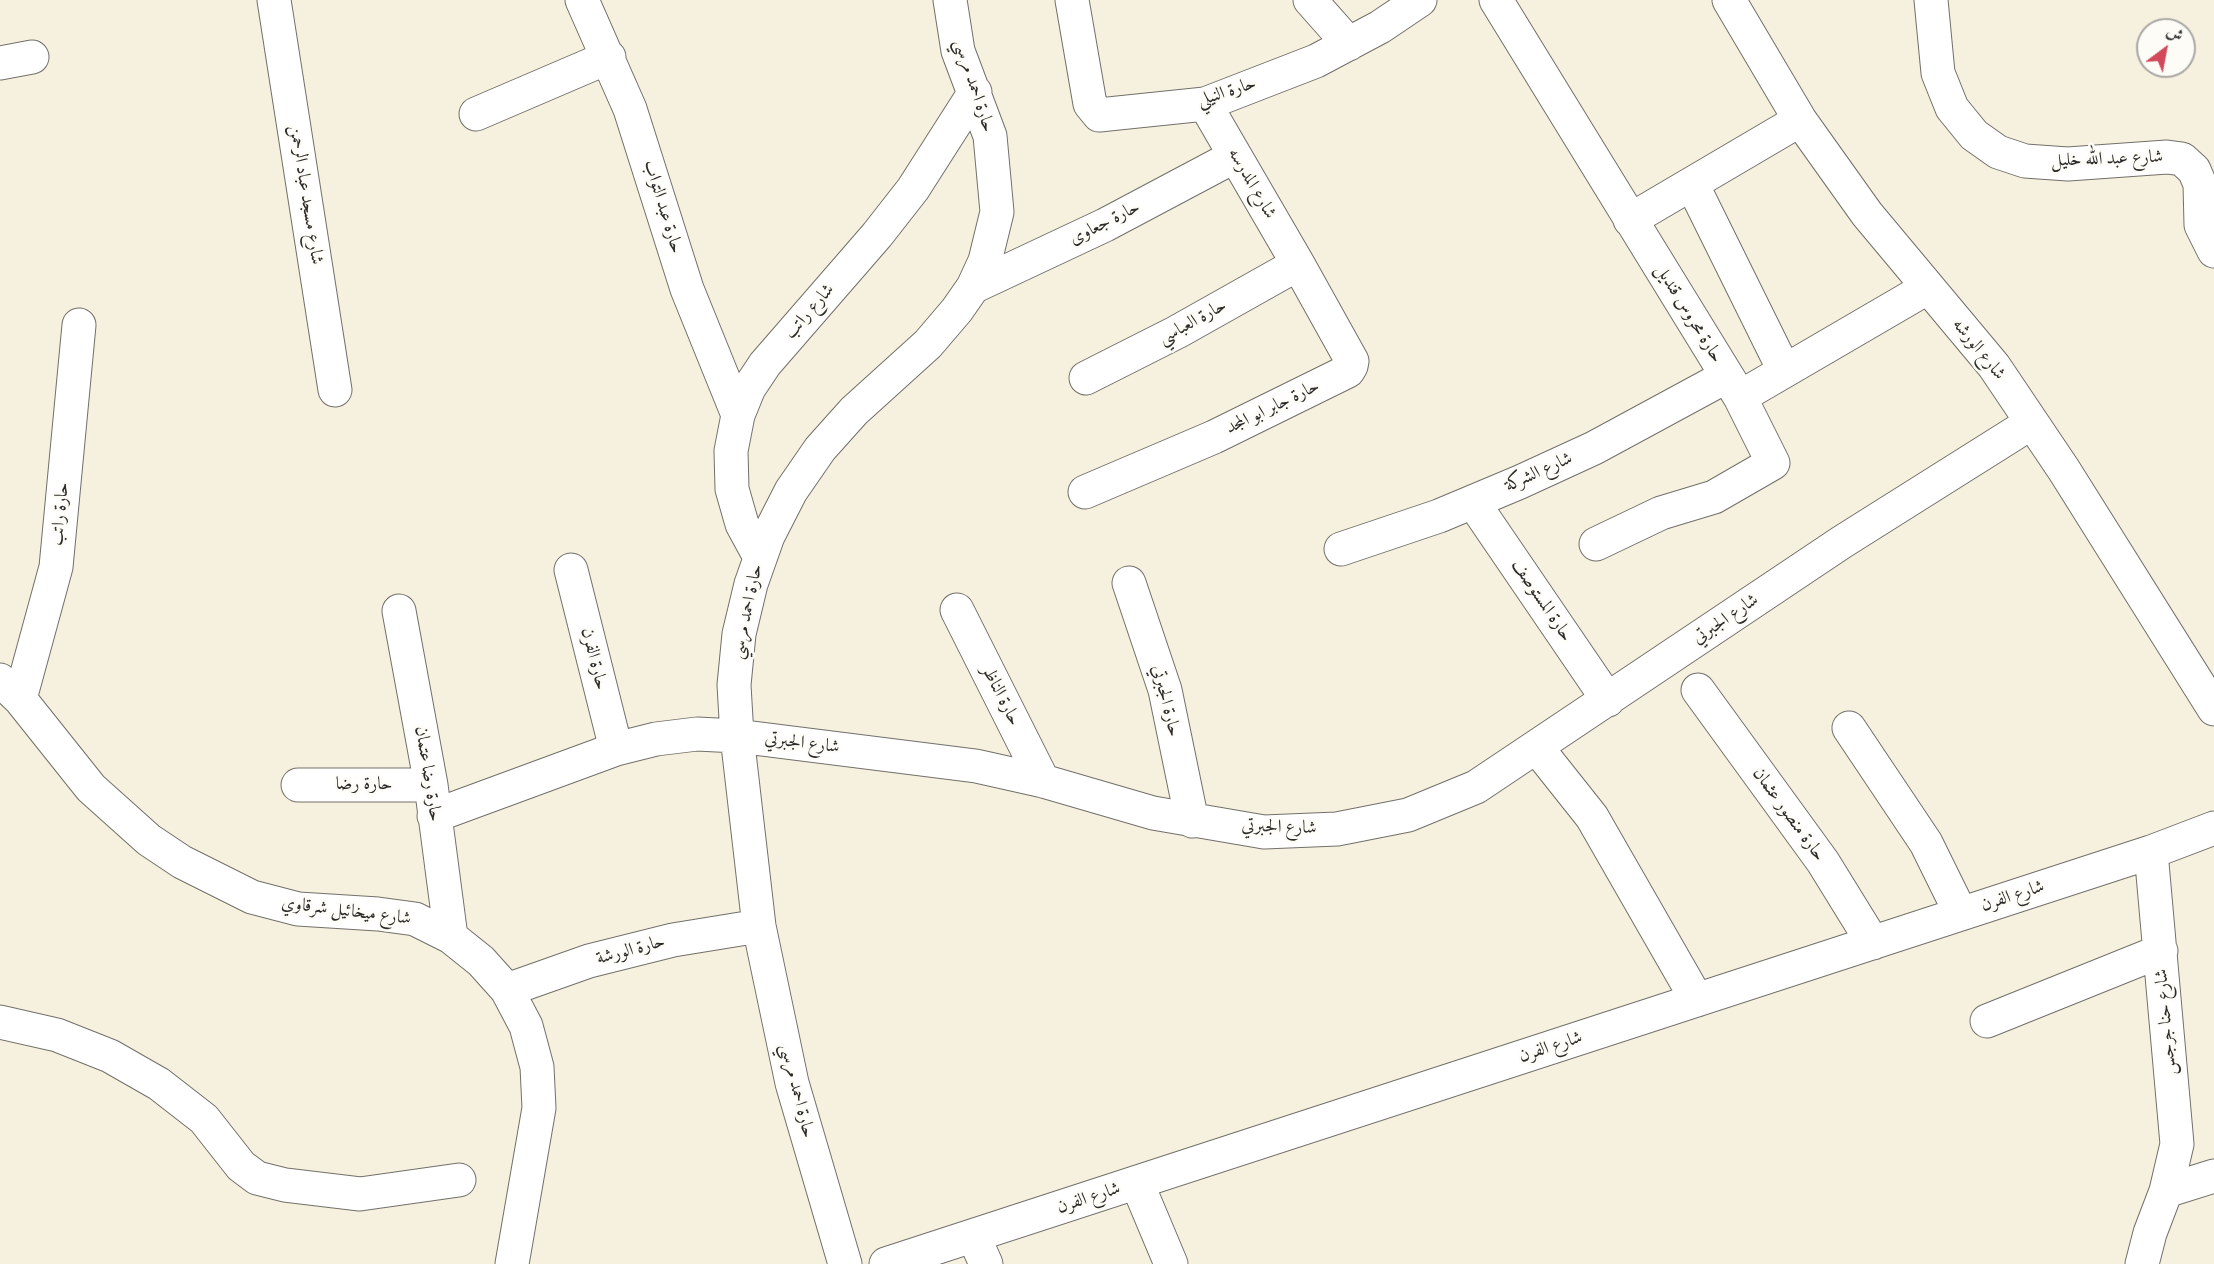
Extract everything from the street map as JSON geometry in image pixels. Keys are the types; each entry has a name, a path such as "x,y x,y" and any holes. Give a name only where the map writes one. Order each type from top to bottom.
{"street":[{"name":"شارع مسجد عباد الرحمن","path":"274,0 335,390"},
{"name":"حارة عبد التواب","path":"582,0 630,109 687,289 738,415"},
{"name":"حارة احمد مرسي","path":"845,1264 792,1083 759,926 737,736 734,685 740,634 750,584 791,491 820,449 854,411 928,344 973,286 985,261 997,212 990,136 958,51 950,0"},
{"name":"حارة النيلي","path":"1071,0 1093,111 1099,115 1205,104 1316,61 1380,27 1420,0"},
{"path":"1310,0 1349,44"},
{"name":"حارة محروس قنديل","path":"1496,0 1734,387 1773,463 1714,497 1661,513 1596,544"},
{"name":"شارع عبد الله خليل","path":"1931,0 1938,73 1952,108 1974,135 1998,152 2025,161 2068,164 2167,157 2182,159 2193,170 2207,202 2201,225 2214,251"},
{"name":"شارع الورشه","path":"1733,3 1800,120 1867,214 1994,366 2064,470 2213,704"},
{"path":"0,63 32,57"},
{"path":"477,114 609,57"},
{"name":"شارع راتب","path":"760,557 742,524 732,489 731,451 738,415 749,388 765,364 878,235 946,141 975,92"},
{"name":"شارع المدرسه","path":"1205,104 1298,264"},
{"path":"1630,220 1800,120"},
{"name":"حارة جعاوى","path":"973,286 1105,225 1235,156"},
{"path":"1692,183 1784,370"},
{"name":"حارة العباسي","path":"1086,378 1178,332 1298,264"},
{"name":"حارة جابر ابو المجد","path":"1085,492 1214,437 1348,371 1352,361 1298,264"},
{"name":"شارع الشركة","path":"1341,549 1376,539 1473,502 1734,387 1784,370 1927,288"},
{"name":"حارة راتب","path":"10,690 56,567 79,325"},
{"name":"شارع الجبرتي","path":"432,801 616,749 697,734 737,736 976,766 1043,781 1153,813 1264,832 1337,830 1408,815 1476,788 1538,749 1842,542 2031,423"},
{"name":"حارة المستوصف","path":"1473,502 1608,700"},
{"name":"حارة الفرن","path":"571,570 616,749"},
{"name":"حارة الجبرتي","path":"1129,582 1165,690 1192,821"},
{"name":"حارة الناظر","path":"957,610 1043,781"},
{"name":"حارة رضا عتمان","path":"399,611 432,801 451,937"},
{"name":"شارع ميخائيل شرقاوي","path":"10,690 64,758 119,815 149,840 217,882 252,897 298,909 415,919 451,937 481,961 507,990 526,1026 537,1067 539,1108 512,1264"},
{"name":"حارة منصور عثمان","path":"1698,690 1822,862 1873,943"},
{"path":"1850,729 1926,843 1961,914"},
{"path":"1538,749 1592,817 1697,1000"},
{"name":"حارة رضا","path":"298,785 432,801"},
{"name":"شارع الفرن","path":"886,1264 980,1250 1137,1183 2151,852 2214,828"},
{"name":"شارع حنا جرجس","path":"2142,1264 2150,1233 2166,1191 2177,1144 2151,852"},
{"name":"حارة الورشة","path":"507,990 589,961 673,940 759,926"},
{"path":"1987,1021 2161,951"},
{"path":"0,1022 57,1035 110,1056 159,1084 204,1119 241,1166 256,1178 285,1185 360,1194 459,1180"},
{"path":"2166,1191 2212,1182"},
{"path":"1137,1183 1171,1264"}]}
